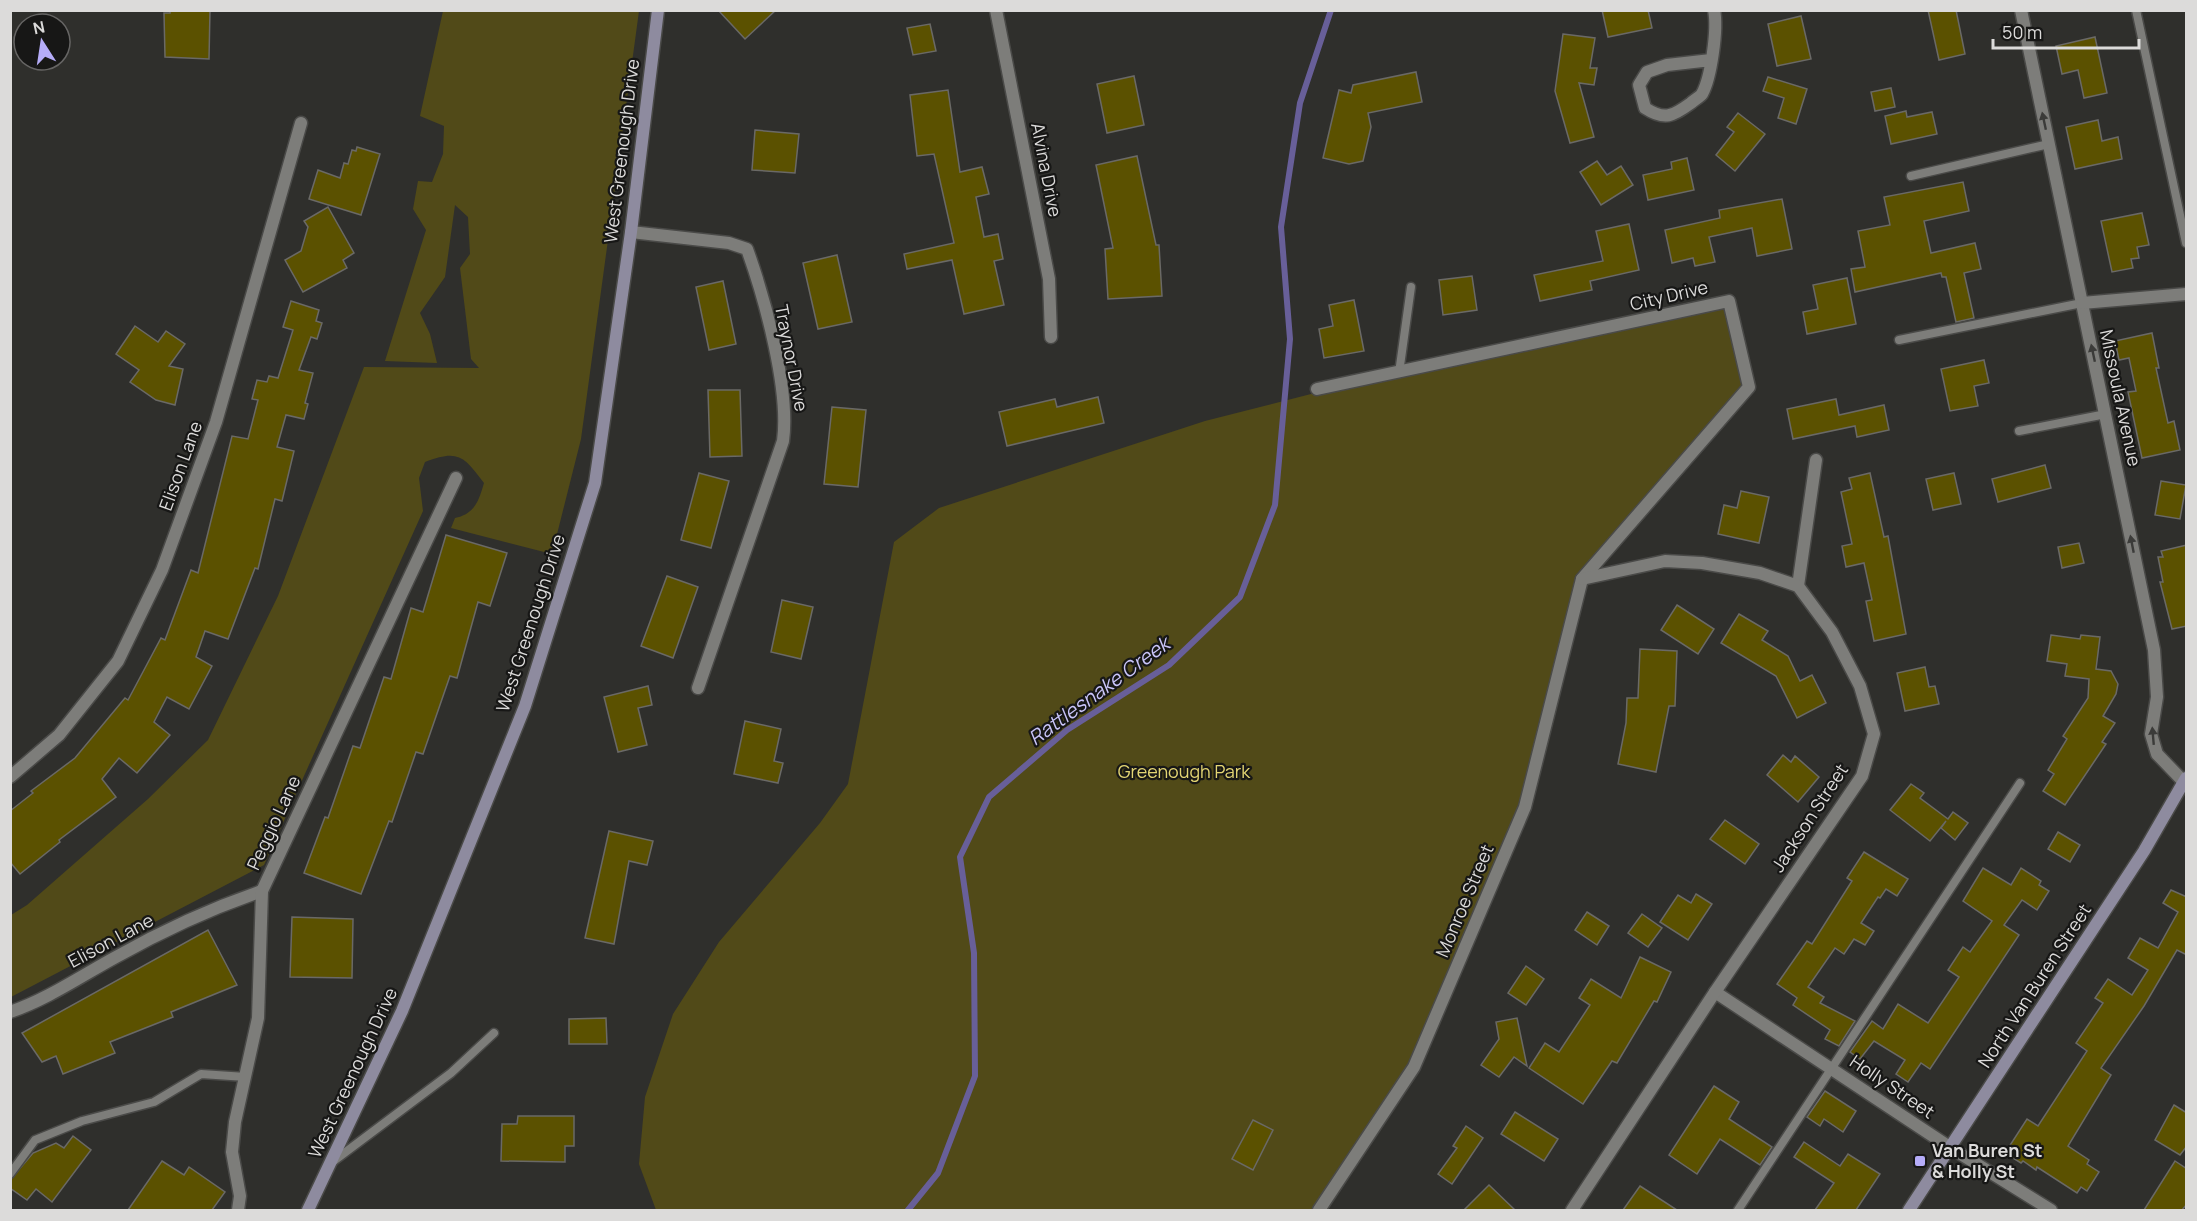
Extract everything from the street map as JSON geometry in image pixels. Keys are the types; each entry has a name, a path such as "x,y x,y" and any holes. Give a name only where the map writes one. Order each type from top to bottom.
{"street":[{"name":"West Greenough Drive","path":"308,1210 402,1011 525,706 595,483 631,232 658,10"},
{"name":"Alvina Drive","path":"996,10 1050,279 1051,337"},
{"path":"1711,60 1667,65 1647,72 1639,85 1645,108 1658,116 1674,115 1702,94 1711,60 1717,27 1714,10"},
{"name":"Missoula Avenue","path":"2021,10 2106,414 2158,678 2151,734 2157,754 2185,780"},
{"name":"Elison Lane","path":"10,777 59,735 118,661 162,570 216,422 301,123"},
{"name":"Traynor Drive","path":"631,232 729,243 747,249 757,276 784,399 783,441 698,688"},
{"path":"2082,303 2187,294"},
{"name":"City Drive","path":"1317,389 1729,301 1749,387 1582,579"},
{"path":"1582,579 1675,561 1702,562 1760,573 1798,586 1816,460"},
{"name":"Peggio Lane","path":"238,1210 240,1196 232,1152 234,1122 258,1018 262,891 456,478"},
{"name":"Monroe Street","path":"1318,1210 1414,1067 1520,818 1582,579"},
{"name":"Jackson Street","path":"1572,1210 1715,992 1862,776 1874,734 1860,686 1832,632 1798,586"},
{"name":"North Van Buren Street","path":"1909,1210 2144,852 2185,780"},
{"name":"Elison Lane","path":"10,1012 35,1004 119,955 223,904 262,891"},
{"name":"Holly Street","path":"1715,992 1951,1148 2051,1210"}],"lane":[{"path":"2136,10 2187,243"},
{"path":"1911,176 2049,144"},
{"path":"1399,373 1411,287"},
{"path":"1899,340 2082,303"},
{"path":"2019,431 2106,414"},
{"path":"1738,1210 2020,783"},
{"path":"331,1164 452,1073 494,1033"},
{"path":"10,1174 35,1140 82,1121 154,1102 201,1074 246,1077"}],"green space":[{"path":"443,11 639,11 581,439 552,554 451,528 455,518 472,510 484,483 471,466 459,458 445,456 425,462 419,478 423,511 264,865 11,997 11,915 27,905 148,799 208,740 278,596 364,367 479,368 471,359 460,268 470,254 468,217 455,205 445,277 420,313 430,334 437,363 385,361 426,230 413,209 418,181 432,182 443,154 444,126 420,116"},
{"name":"Greenough Park","path":"1729,301 1749,387 1582,579 1525,807 1414,1067 1319,1210 656,1210 639,1164 645,1097 673,1014 719,942 820,823 848,784 894,542 939,508 1205,421 1311,394 1391,380 1483,355"}],"building":[{"path":"170,10 210,10 209,59 165,57 164,13 170,13"},
{"path":"718,10 776,10 745,39"},
{"path":"1602,10 1648,10 1652,28 1608,37"},
{"path":"1928,10 1956,10 1965,54 1939,60"},
{"path":"1801,16 1811,59 1777,66 1768,24"},
{"path":"930,24 936,51 913,55 907,28"},
{"path":"1563,34 1595,38 1590,68 1597,68 1594,85 1579,83 1594,137 1570,143 1555,91"},
{"path":"2095,37 2107,93 2084,98 2078,70 2062,74 2056,46"},
{"path":"1416,72 1422,102 1368,113 1371,127 1363,161 1349,164 1323,158 1339,90 1351,93 1353,85"},
{"path":"1134,76 1144,125 1107,133 1097,84"},
{"path":"1768,77 1807,89 1796,124 1778,118 1784,98 1763,91"},
{"path":"1891,88 1895,107 1875,111 1871,92"},
{"path":"948,90 960,172 982,167 989,194 976,197 984,237 998,234 1003,259 994,261 1004,305 964,314 952,260 907,269 904,254 954,243 934,154 917,156 910,95"},
{"path":"1906,111 1907,117 1932,112 1937,134 1891,144 1885,116"},
{"path":"1738,113 1765,134 1735,171 1716,155 1734,132 1727,127"},
{"path":"2098,120 2102,141 2118,137 2122,159 2075,169 2066,127"},
{"path":"755,130 799,134 795,173 752,170"},
{"path":"357,147 380,154 361,215 309,199 318,170 340,178 344,163 348,164 352,150 356,151"},
{"path":"1137,156 1156,245 1159,245 1162,296 1108,299 1105,249 1113,248 1096,165"},
{"path":"1687,158 1694,190 1648,200 1643,175 1672,169 1671,162"},
{"path":"1597,161 1607,175 1621,166 1633,185 1601,205 1580,172"},
{"path":"1963,182 1969,211 1924,221 1931,253 1975,243 1981,269 1964,273 1974,318 1956,322 1946,277 1942,277 1941,273 1855,292 1851,269 1865,267 1858,231 1890,225 1884,197"},
{"path":"1782,199 1792,249 1757,256 1752,228 1709,237 1715,262 1695,266 1693,258 1672,263 1665,230 1720,218 1719,210"},
{"path":"328,207 354,253 343,260 347,268 303,292 285,260 301,251 308,227 304,221"},
{"path":"2142,213 2149,245 2137,247 2139,258 2131,259 2133,268 2112,272 2101,221"},
{"path":"1629,224 1639,270 1590,281 1592,290 1540,301 1534,275 1603,261 1596,231"},
{"path":"837,255 852,322 818,329 803,263"},
{"path":"1472,276 1477,310 1443,315 1439,280"},
{"path":"1847,278 1856,324 1807,334 1803,312 1818,309 1813,285"},
{"path":"723,281 736,344 709,350 696,287"},
{"path":"1354,300 1364,351 1324,358 1319,329 1333,326 1329,305"},
{"path":"291,301 319,310 316,321 322,323 317,339 311,337 299,370 313,373 305,403 308,404 304,419 286,415 277,447 294,451 282,501 275,499 258,569 255,568 228,639 205,631 196,657 212,666 189,709 167,697 154,722 170,735 137,773 119,758 102,779 116,797 59,840 60,842 20,874 10,862 10,811 33,793 31,791 75,758 125,698 128,700 161,638 165,640 191,570 198,573 232,436 248,439 258,400 252,399 257,380 267,382 269,376 278,378 293,330 283,327"},
{"path":"135,326 158,342 166,331 185,344 169,366 183,369 175,405 156,400 130,382 139,370 116,354"},
{"path":"2152,333 2159,368 2156,368 2168,423 2174,421 2180,450 2142,458 2128,392 2136,391 2129,358 2119,360 2115,341"},
{"path":"1984,360 1989,383 1974,386 1978,406 1950,411 1941,369"},
{"path":"708,390 740,390 742,456 710,457"},
{"path":"1098,397 1104,423 1007,446 999,412 1055,399 1057,407"},
{"path":"1836,399 1839,415 1884,405 1889,430 1857,437 1855,426 1793,439 1787,409"},
{"path":"832,407 866,410 858,487 824,484"},
{"path":"2045,465 2051,488 1998,502 1992,479"},
{"path":"699,473 729,481 711,548 681,540"},
{"path":"1870,473 1884,537 1888,536 1906,634 1874,641 1866,601 1872,600 1864,563 1846,567 1842,546 1852,544 1841,492 1852,489 1849,478"},
{"path":"1954,473 1961,504 1933,510 1926,479"},
{"path":"2161,481 2186,485 2180,519 2155,515"},
{"path":"1741,491 1769,497 1759,543 1718,534 1724,505 1737,508"},
{"path":"446,535 507,553 490,606 478,602 457,678 450,676 423,754 416,752 392,822 389,821 361,894 304,873 325,817 328,818 353,746 360,748 384,677 391,679 411,608 423,612"},
{"path":"2079,543 2084,563 2062,568 2058,547"},
{"path":"2187,545 2187,626 2172,629 2160,582 2163,582 2158,557 2163,557 2161,551"},
{"path":"667,576 698,587 673,658 641,646"},
{"path":"782,600 813,607 801,659 771,652"},
{"path":"1677,605 1714,629 1698,654 1661,630"},
{"path":"1739,614 1768,631 1762,640 1788,656 1800,681 1812,675 1826,703 1797,718 1776,676 1721,643"},
{"path":"2051,635 2080,639 2081,635 2100,637 2096,669 2111,671 2118,684 2116,694 2103,716 2115,723 2102,742 2106,744 2065,805 2043,791 2054,774 2048,770 2067,739 2063,736 2088,698 2089,679 2065,676 2067,664 2047,661"},
{"path":"1640,649 1677,651 1675,706 1669,706 1656,772 1618,764 1626,723 1627,698 1638,698"},
{"path":"1925,667 1929,687 1935,686 1939,704 1905,711 1897,673"},
{"path":"648,686 652,705 638,708 647,745 618,752 604,697"},
{"path":"745,721 781,729 774,761 783,763 778,783 734,774"},
{"path":"1783,755 1791,762 1795,756 1819,777 1798,802 1767,775"},
{"path":"1911,784 1924,793 1920,798 1948,819 1953,812 1968,823 1955,840 1941,828 1946,821 1930,841 1890,810"},
{"path":"1725,820 1759,844 1745,864 1710,839"},
{"path":"609,831 653,841 647,865 629,861 614,944 585,938"},
{"path":"2058,832 2080,845 2070,862 2048,849"},
{"path":"1864,852 1908,879 1897,896 1886,889 1861,923 1874,931 1865,945 1854,939 1844,954 1835,948 1808,987 1824,997 1820,1003 1855,1021 1839,1046 1825,1039 1830,1030 1793,1005 1797,998 1777,984 1807,941 1812,944 1852,881 1847,878"},
{"path":"1983,868 2011,885 2021,868 2041,881 2039,885 2049,891 2037,910 2022,900 2004,925 2019,935 1930,1069 1921,1063 1908,1082 1896,1074 1905,1060 1874,1041 1860,1059 1850,1052 1872,1021 1883,1029 1898,1004 1928,1023 1959,977 1948,970 1963,947 1970,952 1992,921 1963,901"},
{"path":"2171,890 2187,897 2187,955 2177,950 2144,1006 2101,1068 2111,1075 2068,1146 2089,1160 2087,1164 2099,1172 2087,1191 2081,1187 2077,1193 2037,1167 2036,1170 2005,1153 2027,1119 2038,1126 2087,1051 2076,1043 2103,1003 2095,998 2108,979 2132,995 2148,970 2128,958 2140,938 2158,948 2178,912 2163,903"},
{"path":"1696,894 1712,904 1688,940 1660,922 1678,895 1691,903"},
{"path":"1587,912 1609,926 1597,945 1575,930"},
{"path":"1642,914 1662,928 1648,947 1628,933"},
{"path":"292,917 353,919 352,978 290,977"},
{"path":"208,930 237,985 171,1012 173,1017 110,1042 115,1053 63,1074 56,1056 42,1062 22,1033"},
{"path":"1640,957 1671,972 1657,1002 1654,1001 1617,1063 1612,1061 1583,1104 1529,1068 1545,1043 1559,1052 1590,1005 1579,998 1591,979 1621,998"},
{"path":"1526,966 1544,979 1526,1005 1508,993"},
{"path":"606,1018 607,1044 569,1044 569,1019"},
{"path":"1517,1018 1527,1066 1514,1057 1499,1077 1481,1065 1499,1039 1496,1022"},
{"path":"1714,1086 1739,1102 1729,1119 1772,1147 1760,1165 1720,1139 1697,1174 1669,1155"},
{"path":"1825,1091 1856,1111 1843,1132 1824,1119 1820,1126 1807,1117"},
{"path":"2174,1105 2187,1113 2187,1146 2180,1155 2155,1140"},
{"path":"1515,1112 1558,1139 1544,1161 1501,1134"},
{"path":"518,1116 574,1116 574,1146 565,1146 565,1162 501,1161 502,1124 517,1124"},
{"path":"1253,1120 1273,1130 1253,1170 1232,1159"},
{"path":"1466,1126 1483,1138 1452,1184 1438,1174 1457,1148 1453,1146"},
{"path":"73,1136 91,1150 52,1202 36,1189 27,1200 10,1188 10,1180 33,1153 56,1143 64,1148"},
{"path":"1804,1142 1840,1166 1848,1154 1880,1174 1856,1210 1815,1210 1834,1183 1794,1157"},
{"path":"162,1161 184,1175 189,1167 225,1192 212,1210 128,1210"},
{"path":"2175,1161 2187,1169 2187,1204 2182,1210 2144,1210"},
{"path":"1489,1185 1515,1210 1464,1210"},
{"path":"1640,1186 1677,1210 1623,1210"}],"waterway":[{"name":"Rattlesnake Creek","path":"908,1210 938,1173 975,1076 974,953 960,857 989,797 1067,730 1169,665 1240,597 1275,505 1290,339 1281,227 1300,103 1331,10"}],"place":[{"name":"Van Buren St & Holly St","path":"1920,1161"}]}
